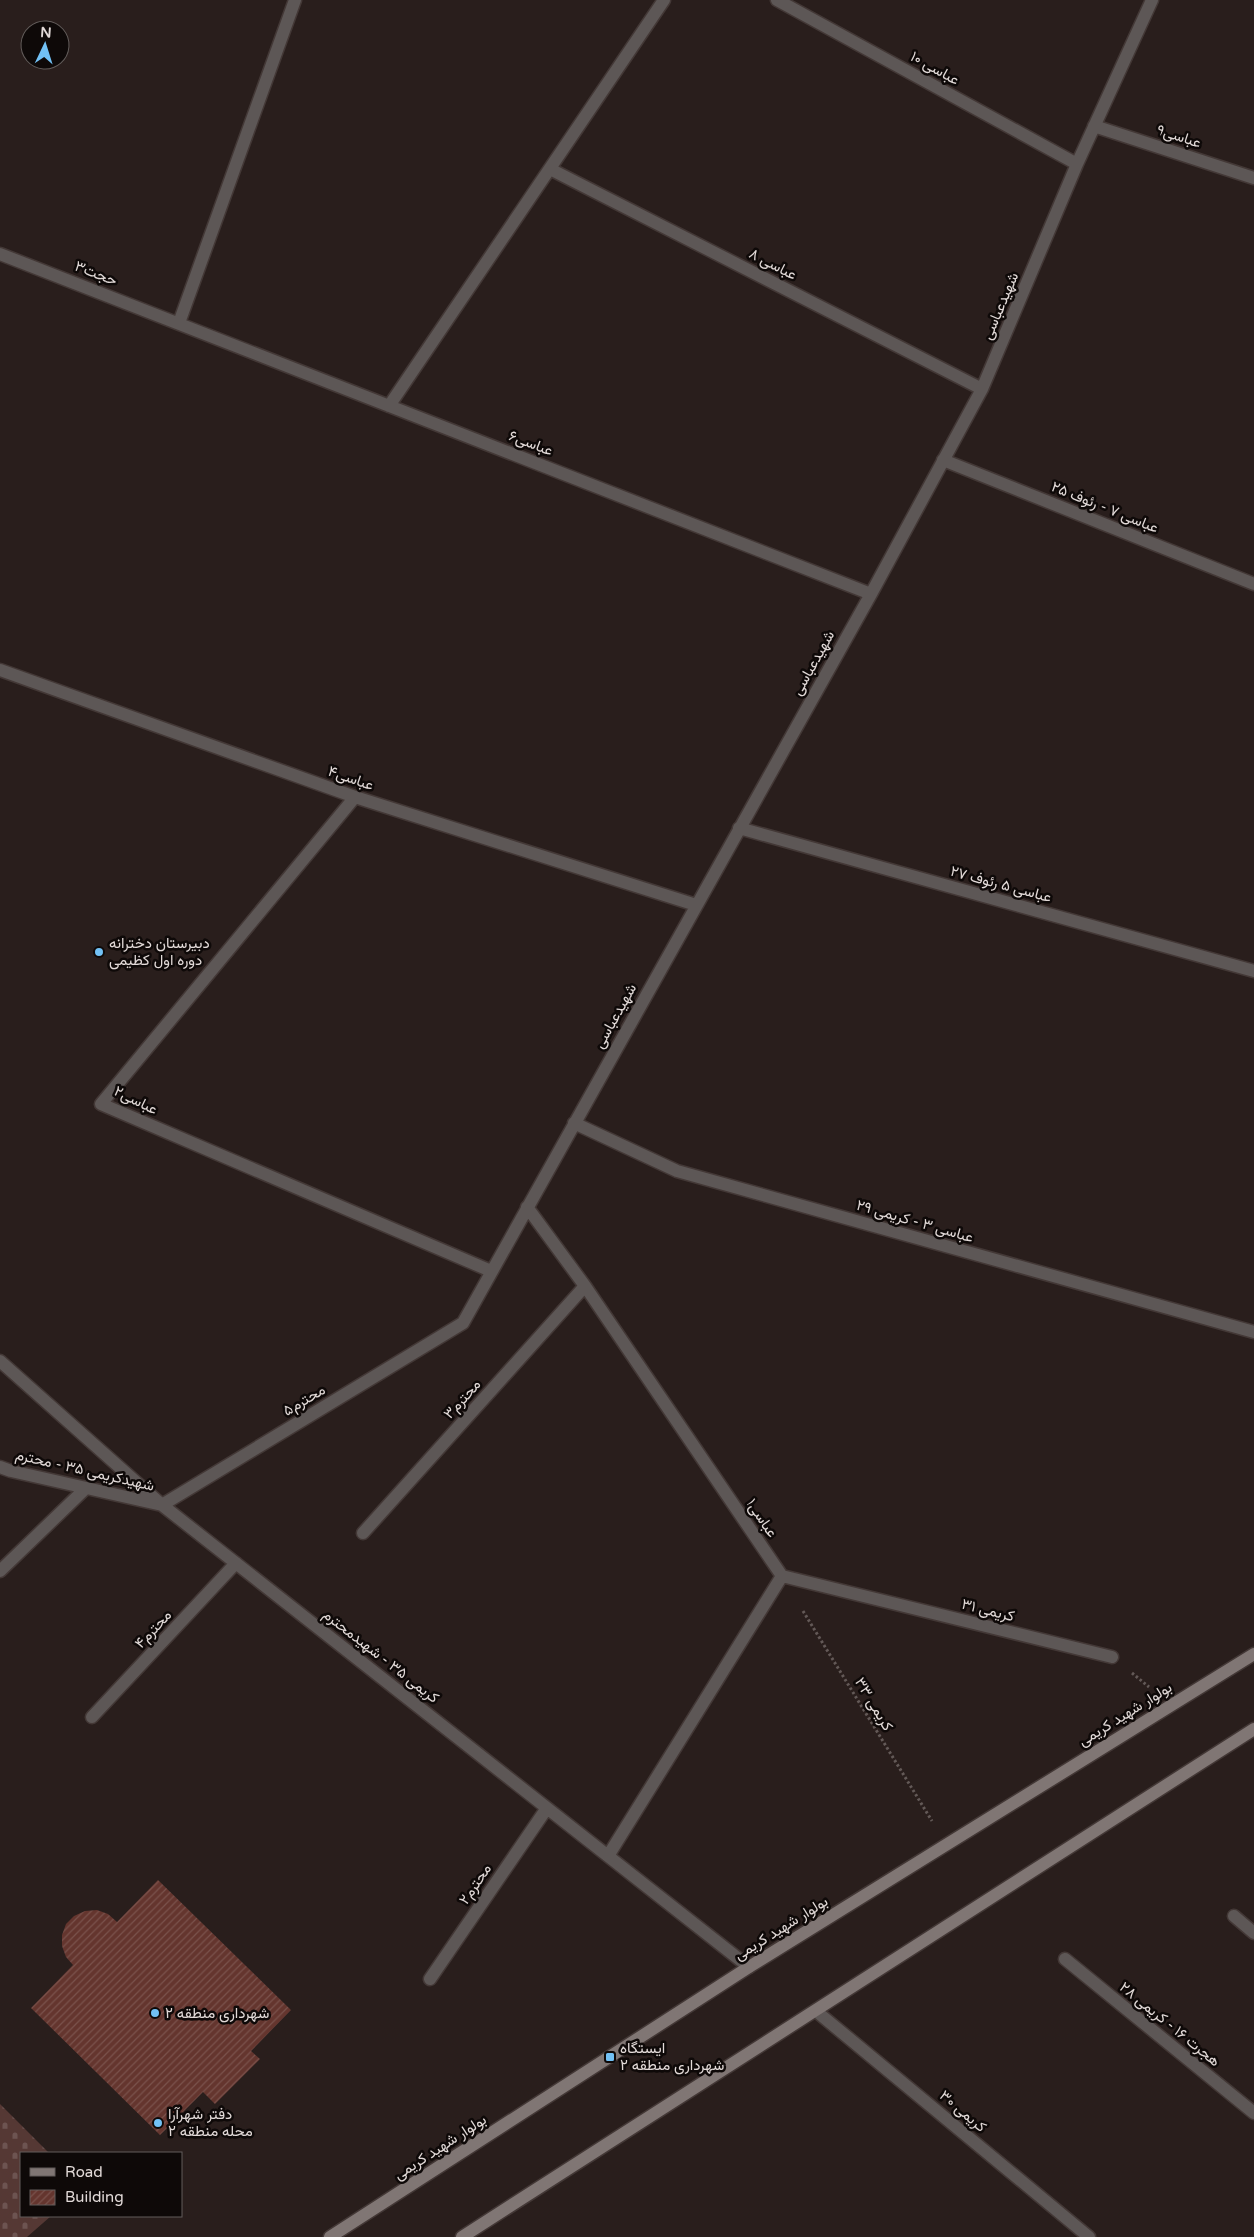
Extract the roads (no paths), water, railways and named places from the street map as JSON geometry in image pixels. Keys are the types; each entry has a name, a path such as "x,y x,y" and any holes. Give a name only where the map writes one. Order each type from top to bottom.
{"main road":[{"name":"بولوار شهید کریمی","path":"330,2237 749,1967 1254,1654"},
{"path":"462,2237 1254,1728"}],"street":[{"path":"179,323 294,0"},
{"path":"389,406 664,0"},
{"name":"عباسی ۱۰","path":"777,0 1077,164"},
{"name":"شهیدعباسی","path":"462,1322 871,594 982,389 1077,164 1152,0"},
{"name":"عباسی۹","path":"1094,126 1254,178"},
{"name":"عباسی ۸","path":"550,169 982,389"},
{"name":"حجت۳","path":"0,254 179,323"},
{"name":"عباسی۶","path":"179,323 871,594"},
{"name":"عباسی ۷ - رئوف ۲۵","path":"944,460 1254,584"},
{"name":"عباسی۴","path":"0,670 356,797 696,905"},
{"name":"عباسی۲","path":"356,797 101,1104 491,1271"},
{"name":"عباسی ۵ رئوف ۲۷","path":"739,828 1254,971"},
{"name":"عباسی ۳ - کریمی ۲۹","path":"574,1122 677,1171 1254,1332"},
{"name":"عباسی۱","path":"527,1207 585,1286 782,1576"},
{"name":"محترم۳","path":"363,1533 585,1286"},
{"name":"محترم۵","path":"162,1505 462,1322"},
{"name":"کریمی ۳۵ - شهیدمحترم","path":"0,1361 162,1505 749,1967"},
{"name":"شهیدکریمی ۳۵ - محترم","path":"0,1467 162,1505"},
{"path":"0,1571 86,1488"},
{"name":"محترم۴","path":"92,1717 236,1563"},
{"path":"608,1856 782,1576"},
{"name":"کریمی ۳۱","path":"782,1576 1112,1657"},
{"name":"محترم۲","path":"430,1979 547,1808"},
{"path":"1234,1916 1254,1932"},
{"name":"هجرت ۱۶ - کریمی ۲۸","path":"1065,1959 1254,2113"},
{"name":"کریمی ۳۰","path":"816,2011 1089,2237"}],"place":[{"name":"دبیرستان دخترانه دوره اول کظیمی","path":"99,952"},
{"name":"شهرداری منطقه ۲","path":"155,2013"},
{"name":"ایستگاه شهرداری منطقه ۲","path":"610,2057"},
{"name":"دفتر شهرآرا محله منطقه ۲","path":"158,2123"}]}
